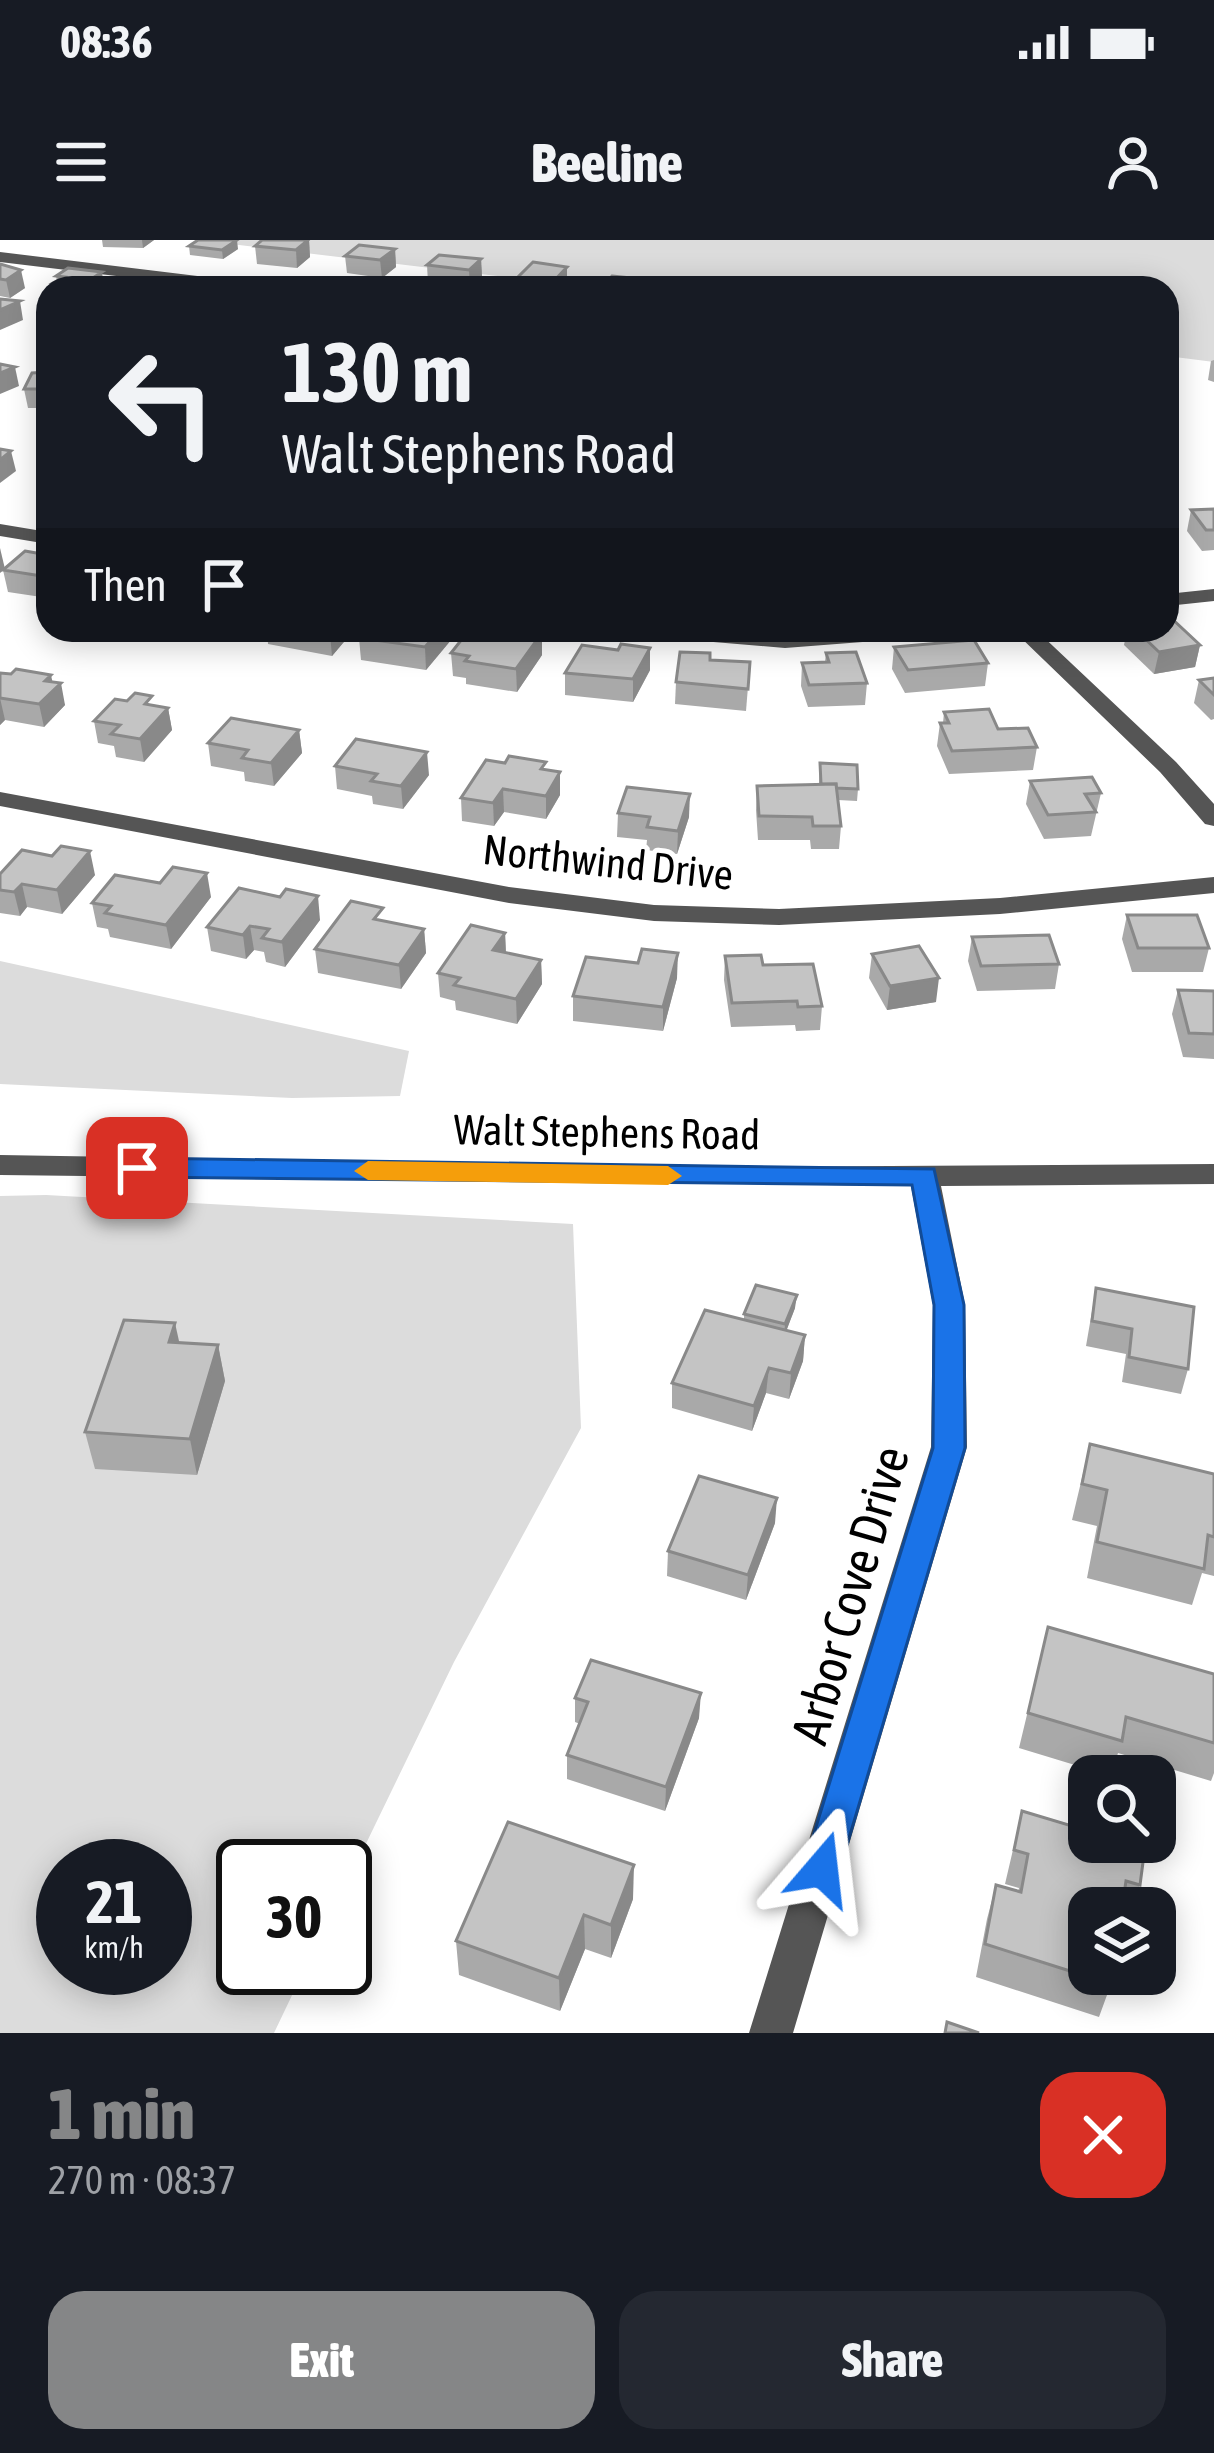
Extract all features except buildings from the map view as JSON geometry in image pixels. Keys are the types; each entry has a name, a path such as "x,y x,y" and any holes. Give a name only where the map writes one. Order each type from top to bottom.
{"street":[{"path":"0,256 125,276"},
{"path":"0,530 36,536"},
{"path":"1179,599 1214,595"},
{"path":"1037,642 1168,767 1214,819"},
{"name":"Northwind Drive","path":"0,799 509,896 654,913 779,917 1000,906 1214,885"},
{"name":"Walt Stephens Road","path":"0,1166 924,1176 1214,1174"},
{"name":"Arbor Cove Drive","path":"771,2033 949,1448 949,1305 924,1176"}],"shaded area":[{"path":"197,240 1214,240 1214,362 1179,358 1179,276 497,276"},
{"path":"0,961 409,1051 400,1096 292,1098 0,1084"},
{"path":"0,1196 573,1224 581,1428 454,1662 368,1839 216,1839 216,1995 292,1995 274,2033 0,2033"}],"slow traffic":[{"path":"368,1171 668,1176"}],"route":[{"path":"137,1168 924,1176 949,1305 949,1448 822,1869"}]}
